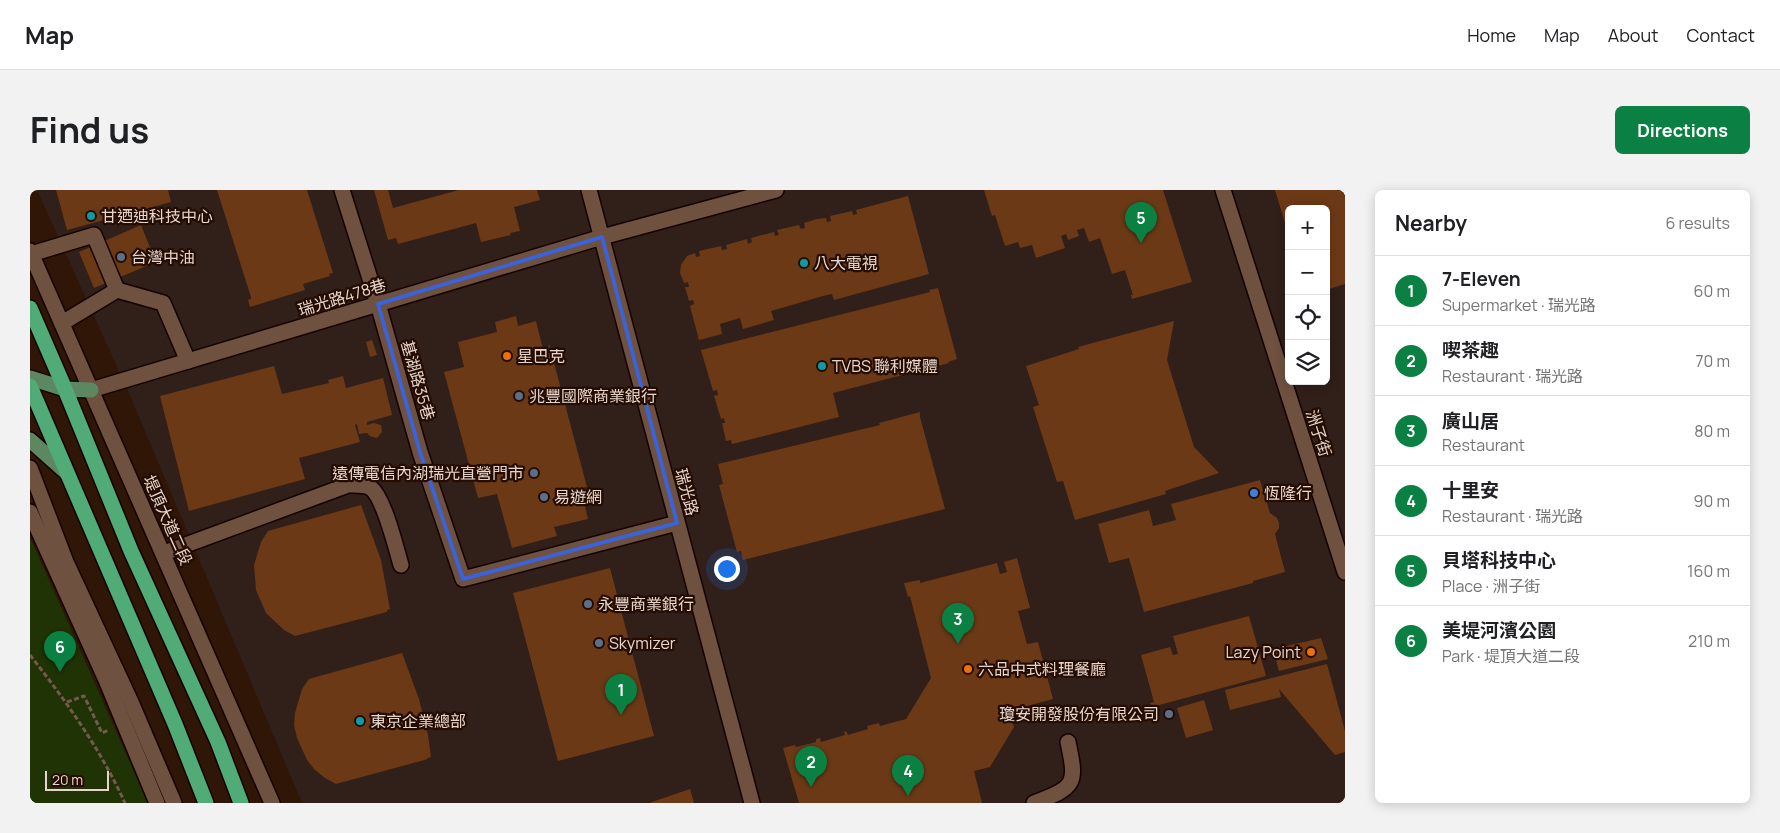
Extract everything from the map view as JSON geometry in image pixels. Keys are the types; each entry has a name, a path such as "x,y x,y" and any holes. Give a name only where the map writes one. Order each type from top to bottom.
{"highway":[{"path":"30,308 131,552 218,742 241,803"},
{"path":"30,386 175,724 206,803"}],"main road":[{"path":"30,378 65,389 91,390"},
{"path":"30,440 66,473"}],"street":[{"name":"基湖路35巷","path":"342,190 378,304 420,452 463,579 677,523"},
{"name":"瑞光路","path":"589,190 752,803"},
{"name":"瑞光路478巷","path":"91,390 602,238 776,190"},
{"name":"洲子街","path":"1223,190 1345,572"},
{"path":"31,252 94,235 117,290"},
{"name":"堤頂大道二段","path":"31,252 272,803"},
{"path":"62,323 117,290 163,303 188,361"},
{"path":"30,468 66,562 131,702 174,803"},
{"path":"164,553 348,485 358,485 370,487 379,496 401,565"},
{"path":"30,512 106,680 157,803"},
{"path":"1034,803 1059,792 1071,782 1073,768 1068,742"}],"path":[{"path":"30,655 67,702 116,784 125,803"},
{"path":"67,702 84,696 102,733 107,731"}],"highlighted area":[{"path":"602,237 677,523 463,579 420,452 378,304"}],"shaded area":[{"path":"37,190 1345,190 1345,803 302,803 131,398"}],"green space":[{"path":"30,539 33,544 148,803 30,803"}],"building":[{"name":"甘迺迪科技中心","path":"56,190 168,190 171,202 67,230"},
{"path":"217,190 307,190 333,273 329,274 330,276 303,284 305,290 250,307 248,300 251,297"},
{"path":"374,190 388,190 393,208 459,190 537,190 540,200 514,207 520,231 510,233 511,235 481,242 476,223 398,244 396,238 388,240"},
{"path":"984,190 1163,190 1192,282 1132,299 1131,295 1133,295 1125,270 1112,274 1100,238 1089,242 1084,228 1077,230 1079,236 1068,240 1066,234 1061,236 1065,248 1036,258 1032,245 1020,248 1018,242 1005,246 995,215 992,216"},
{"path":"1275,190 1345,190 1345,284 1330,289 1330,205 1285,205 1285,223"},
{"name":"八大電視","path":"908,196 929,274 834,300 832,294 771,311 774,320 743,329 740,318 720,324 722,334 699,340 690,306 694,304 693,300 689,301 685,287 689,287 688,282 684,283 680,273 681,265 687,256 695,253 696,257 700,256 699,251 721,246 722,250 727,249 726,245 747,239 748,244 752,242 751,238 774,232 775,236 779,235 777,230 799,225 801,229 805,228 804,223 826,218 827,222 831,221 830,216 852,211 853,215 857,214 856,210"},
{"path":"141,225 156,262 94,288 79,252"},
{"name":"TVBS 聯利媒體","path":"938,288 957,359 949,363 833,393 839,417 732,444 731,440 726,441 722,423 725,423 724,418 721,419 714,396 718,395 717,390 713,391 701,350 930,292 929,290"},
{"path":"516,316 518,326 536,321 543,349 548,348 549,344 587,487 581,488 588,519 554,527 557,536 512,548 497,494 478,498 444,372 464,367 458,342 497,332 495,322"},
{"path":"1174,321 1167,360 1194,447 1219,473 1165,491 1166,494 1075,520 1063,481 1057,482 1033,407 1039,405 1026,366 1079,349 1078,347"},
{"path":"372,340 377,355 370,357 366,342"},
{"path":"274,366 282,394 329,383 328,380 343,376 346,388 383,378 392,415 367,422 367,425 374,423 381,425 382,432 377,438 367,433 359,434 357,424 355,425 360,442 299,458 305,479 189,511 160,396"},
{"path":"920,412 945,509 743,560 741,551 737,552 719,485 723,484 718,464 880,425 879,423"},
{"path":"1260,480 1270,513 1277,518 1279,523 1279,528 1275,534 1285,572 1253,581 1253,583 1144,612 1129,558 1109,563 1098,524 1149,510 1153,526 1176,520 1171,504"},
{"path":"361,505 381,560 390,609 387,612 295,636 284,630 266,613 256,590 254,565 261,542 268,531"},
{"path":"1017,558 1030,608 1018,611 1027,644 1038,642 1053,699 1009,711 1014,727 990,767 974,771 982,803 799,803 783,748 816,742 816,739 820,738 821,742 845,735 844,732 846,731 848,735 868,729 867,726 879,723 880,726 906,719 931,678 910,596 908,597 904,583 920,580 920,583 997,563 1000,574 1007,572 1004,562"},
{"path":"610,568 654,736 558,761 513,593"},
{"path":"1249,616 1266,676 1152,707 1150,703 1154,702 1141,655 1170,647 1173,655 1178,654 1173,636"},
{"path":"1321,638 1328,659 1279,671 1273,649"},
{"name":"東京企業總部","path":"402,653 419,699 428,735 431,757 336,784 325,778 307,760 297,738 294,725 295,713 302,689 309,679"},
{"path":"1327,664 1345,731 1345,752 1335,755 1279,689 1281,697 1230,710 1225,690"},
{"path":"1204,700 1213,730 1186,738 1177,708"},
{"path":"690,789 694,803 649,803"}],"place":[{"name":"甘迺迪科技中心","path":"91,216"},
{"name":"貝塔科技中心","path":"1141,243"},
{"name":"台灣中油","path":"121,257"},
{"name":"八大電視","path":"804,263"},
{"name":"星巴克","path":"507,356"},
{"name":"TVBS 聯利媒體","path":"822,366"},
{"name":"兆豐國際商業銀行","path":"519,396"},
{"name":"遠傳電信內湖瑞光直營門市","path":"534,473"},
{"name":"恆隆行","path":"1254,493"},
{"name":"易遊網","path":"544,497"},
{"name":"永豐商業銀行","path":"588,604"},
{"name":"Skymizer","path":"599,643"},
{"name":"廣山居","path":"958,644"},
{"name":"Lazy Point","path":"1311,652"},
{"name":"六品中式料理餐廳","path":"968,669"},
{"name":"美堤河濱公園","path":"60,672"},
{"name":"瓊安開發股份有限公司","path":"1169,714"},
{"name":"7-Eleven","path":"621,715"},
{"name":"東京企業總部","path":"360,721"},
{"name":"喫茶趣","path":"811,787"},
{"name":"十里安","path":"908,796"}]}
